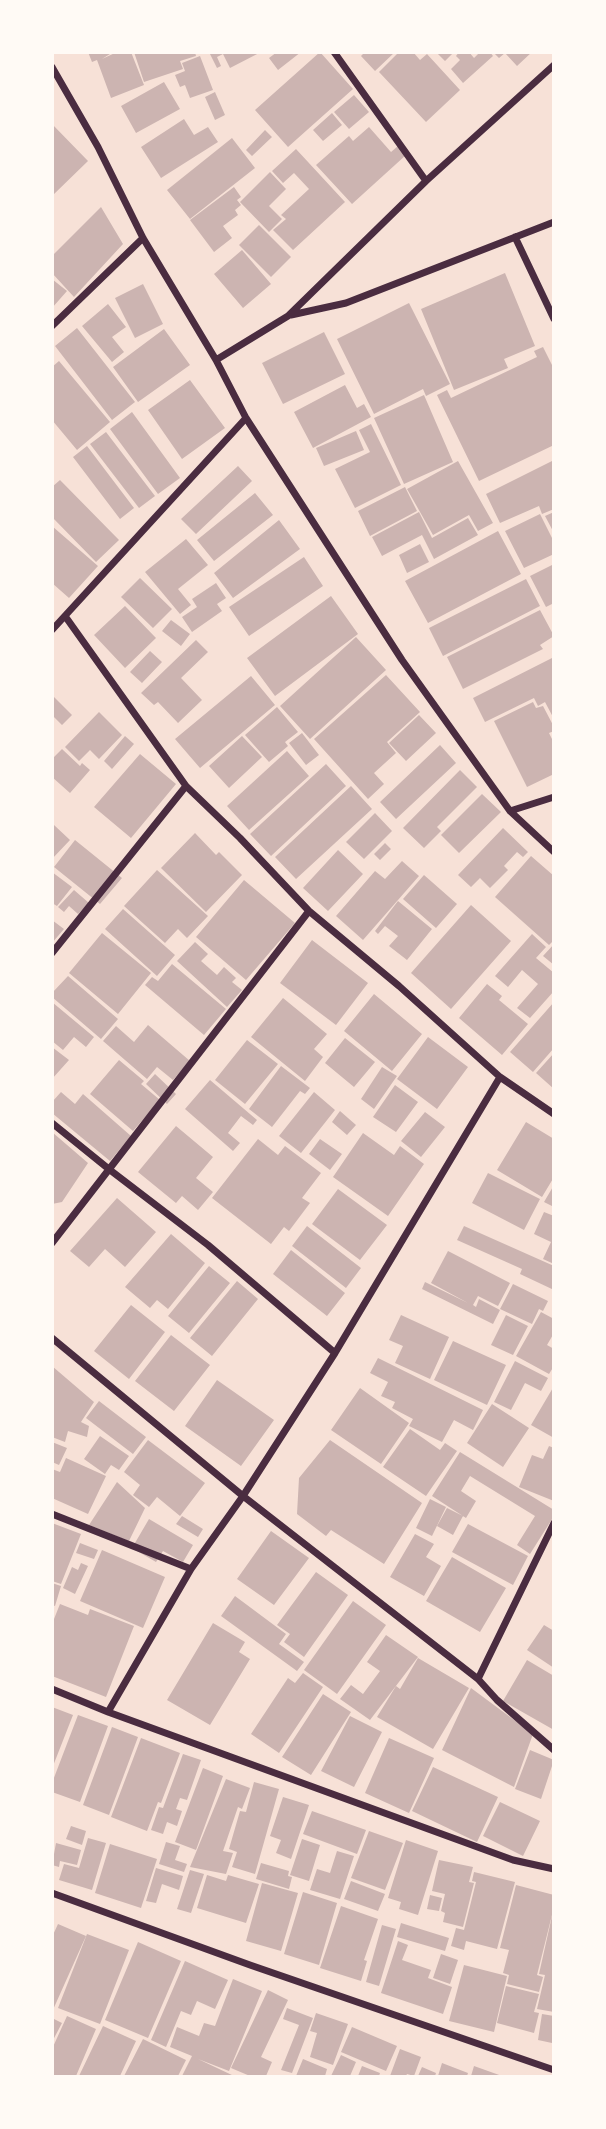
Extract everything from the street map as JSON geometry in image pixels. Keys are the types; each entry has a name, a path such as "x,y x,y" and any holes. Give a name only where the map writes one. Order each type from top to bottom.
{"street":[{"path":"334,52 426,181"},
{"path":"216,360 288,316 426,181 554,65"},
{"path":"52,67 98,147 143,237 216,360 246,418 402,660 510,811 554,852"},
{"path":"288,316 345,303 554,222"},
{"path":"52,326 143,237"},
{"path":"515,237 554,319"},
{"path":"52,630 246,418"},
{"path":"65,616 186,786 309,911 399,986 500,1077 554,1114"},
{"path":"52,953 186,786"},
{"path":"510,811 554,797"},
{"path":"52,1243 309,911"},
{"path":"108,1712 191,1569 243,1496 335,1353 500,1077"},
{"path":"52,1123 208,1245 335,1353"},
{"path":"52,1338 243,1496 478,1679 497,1700 554,1750"},
{"path":"52,1514 191,1569"},
{"path":"478,1679 554,1523"},
{"path":"52,1689 513,1860 554,1869"},
{"path":"52,1893 554,2070"}],"building":[{"path":"88,52 113,52 102,59 117,52 131,52 144,85 111,98 97,60 92,62"},
{"path":"134,52 195,52 196,56 180,61 183,69 144,82"},
{"path":"209,52 261,52 230,68 223,54 217,57 221,66 217,68"},
{"path":"277,52 301,52 278,70 269,58"},
{"path":"320,52 353,89 288,147 255,110"},
{"path":"365,52 395,52 375,71 361,56"},
{"path":"399,52 413,52 420,60 427,54 460,90 426,122 379,72"},
{"path":"436,52 454,52 445,61"},
{"path":"459,52 469,52 474,58 480,52 490,52 493,56 463,83 451,69 460,60 456,56"},
{"path":"493,52 532,52 517,66 505,53 499,58"},
{"path":"200,56 213,90 190,98 185,85 180,87 175,75 185,71 182,63"},
{"path":"164,82 180,109 136,133 121,106"},
{"path":"215,92 225,115 215,120 205,97"},
{"path":"354,95 369,112 349,129 334,112"},
{"path":"332,113 342,125 323,141 313,130"},
{"path":"184,119 194,135 208,127 218,142 161,178 141,147"},
{"path":"52,124 88,161 52,196"},
{"path":"369,127 391,152 398,146 406,155 352,204 316,165 349,136 353,141"},
{"path":"265,130 272,137 252,156 246,150"},
{"path":"232,138 255,168 190,219 167,190"},
{"path":"296,149 345,202 293,250 273,230 286,219 281,215 309,189 294,173 283,183 272,171"},
{"path":"270,172 286,189 269,206 282,219 269,232 240,202"},
{"path":"234,187 241,197 237,200 241,205 235,210 238,215 223,226 232,238 214,252 190,220"},
{"path":"101,207 123,244 74,297 52,273 52,256"},
{"path":"259,225 291,257 271,277 239,245"},
{"path":"242,250 271,284 243,308 214,274"},
{"path":"505,273 535,346 504,359 508,368 454,390 421,309"},
{"path":"52,279 67,291 52,308"},
{"path":"143,284 163,324 135,338 115,298"},
{"path":"409,303 450,384 426,396 423,389 374,414 337,339"},
{"path":"108,304 126,327 112,337 124,352 112,362 82,326"},
{"path":"77,328 135,402 112,420 55,346"},
{"path":"164,329 190,365 138,402 113,367"},
{"path":"324,332 345,374 283,404 262,363"},
{"path":"543,347 554,369 554,445 479,481 437,395 447,390 451,398 537,357 534,351"},
{"path":"59,361 110,422 77,450 52,420 52,367"},
{"path":"190,380 225,428 182,459 148,410"},
{"path":"345,385 357,408 364,404 371,417 313,448 294,412"},
{"path":"424,395 453,462 404,484 374,418"},
{"path":"132,412 180,478 158,494 110,429"},
{"path":"371,424 401,485 355,508 335,469 370,452 359,430"},
{"path":"356,431 364,450 324,466 316,448"},
{"path":"106,432 155,496 139,508 90,444"},
{"path":"87,446 134,508 120,519 73,457"},
{"path":"554,460 554,509 542,514 539,506 500,523 486,494"},
{"path":"458,461 493,523 478,531 469,515 433,535 407,489"},
{"path":"238,466 252,481 196,534 181,519"},
{"path":"60,480 119,540 96,562 52,517 52,487"},
{"path":"405,487 417,511 370,536 358,511"},
{"path":"255,493 273,515 214,561 197,540"},
{"path":"419,512 432,538 468,518 478,535 434,559 422,535 382,556 372,537"},
{"path":"554,512 554,533 545,516"},
{"path":"540,514 554,542 554,554 524,568 505,531"},
{"path":"279,520 300,549 233,598 214,573"},
{"path":"52,526 98,566 69,598 52,583"},
{"path":"498,531 521,574 428,623 405,581"},
{"path":"186,539 208,565 178,589 191,605 180,614 145,572"},
{"path":"420,544 429,562 407,573 399,555"},
{"path":"304,557 323,586 249,636 229,607"},
{"path":"554,564 554,603 546,607 530,576"},
{"path":"140,578 172,609 153,628 121,597"},
{"path":"526,579 540,606 443,656 429,628"},
{"path":"216,583 226,598 217,604 222,611 192,632 182,617 197,607 192,599"},
{"path":"331,596 358,634 275,696 247,658"},
{"path":"125,606 156,638 125,668 94,635"},
{"path":"540,610 554,636 540,645 543,649 463,689 447,657"},
{"path":"171,620 190,634 181,646 162,631"},
{"path":"356,637 386,670 310,739 280,706"},
{"path":"196,640 208,652 181,678 202,700 178,723 158,702 154,705 141,693"},
{"path":"150,651 162,662 142,683 130,672"},
{"path":"554,657 554,719 545,702 538,706 534,698 485,722 473,698"},
{"path":"386,675 420,712 387,742 396,753 374,773 384,784 368,799 314,739"},
{"path":"251,676 275,705 200,768 175,739"},
{"path":"52,695 72,715 62,725 52,715"},
{"path":"533,702 536,708 543,706 554,727 554,731 549,733 554,743 554,774 527,787 494,721"},
{"path":"277,707 298,732 285,742 288,746 269,762 245,735"},
{"path":"99,712 122,735 99,759 90,750 79,761 65,747"},
{"path":"419,715 436,733 406,761 389,743"},
{"path":"302,733 319,755 306,765 289,743"},
{"path":"125,736 134,744 112,769 104,761"},
{"path":"242,736 262,757 229,788 209,766"},
{"path":"440,745 456,763 396,819 380,802"},
{"path":"62,749 80,766 82,763 90,770 70,793 52,777 52,759"},
{"path":"287,751 309,776 249,830 227,806"},
{"path":"140,754 176,784 131,838 94,807"},
{"path":"326,764 346,786 271,856 250,834"},
{"path":"460,770 477,787 437,827 441,831 424,848 403,828"},
{"path":"351,786 372,809 296,879 275,857"},
{"path":"482,794 501,812 459,853 441,835"},
{"path":"375,813 392,831 364,859 346,842"},
{"path":"54,825 70,840 52,859 52,827"},
{"path":"503,828 528,852 523,857 517,852 504,866 508,870 490,888 480,878 471,887 458,875"},
{"path":"195,833 216,855 219,852 242,875 206,912 161,868"},
{"path":"75,840 122,878 100,904 54,867"},
{"path":"385,843 391,849 380,860 374,854"},
{"path":"338,850 363,874 328,911 303,888"},
{"path":"531,856 554,876 554,940 549,945 495,897"},
{"path":"402,861 419,876 363,940 336,916 375,871 385,879"},
{"path":"157,870 208,916 187,938 178,929 165,943 124,906"},
{"path":"52,872 72,887 57,906 52,903"},
{"path":"424,875 457,904 436,928 403,899"},
{"path":"244,880 295,923 246,980 196,937"},
{"path":"74,890 89,903 78,914 69,906 64,912 58,907"},
{"path":"398,901 432,929 407,960 389,946 398,936 385,926 378,934 375,931"},
{"path":"471,905 511,941 451,1009 411,973"},
{"path":"123,909 175,955 157,976 105,929"},
{"path":"52,920 64,929 52,943"},
{"path":"102,933 151,973 118,1014 69,973"},
{"path":"532,934 546,947 536,958 554,973 554,991 530,1018 517,1008 538,984 522,970 508,987 495,976"},
{"path":"312,940 368,983 336,1025 280,983"},
{"path":"195,942 208,954 201,961 217,975 224,967 236,978 232,982 242,990 227,1007 177,961"},
{"path":"554,944 554,965 543,956"},
{"path":"172,964 226,1009 204,1035 145,985 152,977 158,981"},
{"path":"68,976 118,1019 101,1039 52,997 52,993"},
{"path":"487,984 502,996 499,1000 528,1024 502,1055 459,1018"},
{"path":"374,994 422,1034 392,1071 344,1031"},
{"path":"283,998 327,1034 314,1049 323,1057 305,1081 251,1037"},
{"path":"52,1002 94,1037 86,1047 74,1037 63,1050 52,1041"},
{"path":"554,1002 554,1048 533,1072 510,1052"},
{"path":"148,1025 190,1061 173,1080 157,1067 147,1079 103,1041 116,1026 134,1042"},
{"path":"428,1037 468,1067 437,1109 397,1079"},
{"path":"345,1038 375,1062 354,1087 325,1063"},
{"path":"247,1040 278,1064 245,1104 215,1080"},
{"path":"52,1047 69,1060 52,1079"},
{"path":"554,1053 554,1089 536,1073"},
{"path":"119,1060 144,1081 141,1084 160,1100 133,1131 90,1094"},
{"path":"281,1066 310,1088 305,1094 300,1091 272,1127 249,1109"},
{"path":"382,1067 397,1076 374,1109 361,1099"},
{"path":"155,1074 176,1094 167,1104 146,1084"},
{"path":"210,1080 257,1120 253,1125 241,1116 228,1133 240,1143 233,1151 185,1109"},
{"path":"395,1085 418,1102 396,1132 373,1117"},
{"path":"61,1092 75,1104 83,1094 131,1136 110,1161 52,1113 52,1102"},
{"path":"314,1092 335,1110 301,1153 279,1136"},
{"path":"340,1111 356,1125 347,1135 332,1122"},
{"path":"425,1112 445,1127 421,1157 401,1141"},
{"path":"526,1122 554,1139 554,1177 542,1197 497,1170"},
{"path":"176,1126 213,1157 196,1178 213,1192 198,1210 182,1196 176,1203 138,1172"},
{"path":"52,1132 88,1163 62,1202 52,1204"},
{"path":"363,1133 394,1155 400,1146 424,1164 388,1216 333,1177"},
{"path":"258,1139 278,1155 285,1146 321,1173 302,1198 310,1203 289,1231 284,1227 271,1244 212,1198"},
{"path":"320,1139 342,1154 330,1170 309,1154"},
{"path":"488,1173 540,1199 524,1230 472,1203"},
{"path":"554,1185 554,1207 544,1202"},
{"path":"338,1189 387,1225 360,1260 312,1224"},
{"path":"117,1198 156,1232 125,1267 105,1249 89,1267 70,1251"},
{"path":"544,1212 554,1216 554,1264 543,1259 551,1242 534,1234"},
{"path":"307,1226 361,1268 346,1288 292,1246"},
{"path":"464,1226 554,1266 554,1290 520,1274 522,1269 457,1240"},
{"path":"171,1234 205,1263 168,1309 157,1300 150,1308 125,1287"},
{"path":"291,1250 345,1293 327,1316 273,1274"},
{"path":"448,1251 510,1283 498,1306 478,1296 473,1305 476,1307 479,1299 500,1310 493,1324 422,1289 425,1282 468,1303 431,1283"},
{"path":"209,1266 230,1283 189,1333 168,1316"},
{"path":"237,1281 258,1299 212,1356 190,1338"},
{"path":"513,1284 548,1301 543,1311 539,1309 532,1324 500,1309"},
{"path":"131,1305 165,1332 129,1379 94,1351"},
{"path":"541,1312 554,1319 554,1333 547,1345 554,1349 554,1366 549,1374 516,1356"},
{"path":"401,1315 449,1337 430,1379 395,1363 403,1346 389,1340"},
{"path":"506,1315 528,1326 513,1355 491,1345"},
{"path":"171,1335 210,1365 174,1411 135,1381"},
{"path":"453,1341 506,1365 487,1405 434,1380"},
{"path":"378,1358 483,1410 473,1430 454,1420 442,1442 409,1426 413,1419 392,1408 395,1402 381,1396 388,1382 370,1373"},
{"path":"515,1361 548,1378 541,1391 525,1383 511,1410 494,1402"},
{"path":"52,1366 94,1402 81,1422 89,1426 87,1437 68,1431 65,1442 52,1437"},
{"path":"217,1380 274,1420 241,1466 185,1426"},
{"path":"554,1386 554,1438 531,1425"},
{"path":"360,1388 409,1423 381,1464 331,1430"},
{"path":"99,1401 146,1437 133,1454 86,1418"},
{"path":"492,1404 529,1428 503,1467 467,1443"},
{"path":"410,1429 440,1450 445,1443 457,1451 426,1496 383,1467"},
{"path":"100,1436 129,1456 119,1470 111,1465 105,1474 84,1459"},
{"path":"148,1440 205,1483 180,1516 157,1497 149,1507 133,1495 140,1485 124,1472"},
{"path":"330,1440 422,1503 384,1564 331,1530 326,1536 297,1514 299,1478"},
{"path":"52,1442 67,1448 59,1465 52,1462"},
{"path":"549,1446 554,1448 554,1501 519,1487 532,1455 543,1459"},
{"path":"460,1452 554,1510 554,1516 530,1554 517,1545 535,1516 470,1476 461,1491 476,1501 466,1518 432,1496"},
{"path":"66,1458 106,1476 88,1514 52,1498 52,1469 60,1472"},
{"path":"117,1482 145,1508 129,1541 89,1525"},
{"path":"430,1499 446,1507 432,1536 416,1528"},
{"path":"447,1508 463,1516 453,1535 437,1526"},
{"path":"182,1516 203,1529 198,1537 176,1524"},
{"path":"149,1519 193,1545 183,1562 163,1551 156,1562 132,1548"},
{"path":"52,1523 81,1534 61,1584 52,1581"},
{"path":"468,1524 528,1556 513,1585 452,1552"},
{"path":"271,1531 309,1558 274,1605 237,1579"},
{"path":"415,1534 434,1544 426,1557 441,1566 424,1596 390,1577"},
{"path":"80,1543 98,1550 94,1559 76,1553"},
{"path":"102,1550 165,1577 143,1628 80,1601"},
{"path":"452,1557 506,1588 480,1632 426,1601"},
{"path":"81,1563 88,1566 75,1594 63,1588 72,1567 78,1570"},
{"path":"316,1572 348,1595 304,1657 284,1642 290,1634 277,1625"},
{"path":"52,1583 61,1586 55,1606 52,1605"},
{"path":"235,1596 286,1634 279,1644 304,1662 297,1671 221,1616"},
{"path":"353,1601 386,1625 337,1694 304,1670"},
{"path":"60,1604 88,1615 90,1609 134,1626 106,1697 52,1676 52,1624"},
{"path":"213,1623 245,1642 239,1652 250,1659 210,1725 167,1700"},
{"path":"544,1625 554,1631 554,1668 527,1650"},
{"path":"386,1635 418,1657 370,1720 340,1699 351,1685 363,1694 380,1671 367,1662"},
{"path":"418,1658 469,1688 433,1749 377,1717 396,1686 400,1689"},
{"path":"527,1660 554,1676 554,1730 503,1701"},
{"path":"303,1673 323,1687 279,1753 251,1734 288,1678 295,1683"},
{"path":"471,1688 533,1734 514,1787 442,1750"},
{"path":"323,1694 351,1712 311,1775 282,1757"},
{"path":"52,1707 73,1715 53,1766 52,1766"},
{"path":"78,1715 108,1726 80,1802 52,1792 52,1783"},
{"path":"350,1716 382,1732 354,1787 321,1771"},
{"path":"112,1727 138,1737 109,1815 83,1805"},
{"path":"141,1738 180,1753 147,1831 111,1817"},
{"path":"389,1738 434,1758 409,1813 365,1793"},
{"path":"530,1750 554,1760 541,1799 515,1789"},
{"path":"183,1754 201,1760 187,1800 180,1798 176,1809 182,1811 177,1826 167,1822 163,1834 151,1830 159,1807 163,1808"},
{"path":"433,1767 498,1797 477,1842 412,1811"},
{"path":"203,1768 223,1776 196,1850 175,1842"},
{"path":"226,1779 250,1788 242,1809 238,1807 223,1851 233,1853 226,1874 190,1867"},
{"path":"254,1782 279,1789 255,1874 232,1867 237,1852 229,1849 240,1811 246,1812"},
{"path":"283,1797 309,1805 291,1859 276,1853 281,1840 270,1836"},
{"path":"500,1802 540,1821 523,1856 483,1836"},
{"path":"312,1811 366,1830 357,1854 303,1834"},
{"path":"71,1826 86,1831 82,1845 66,1839"},
{"path":"369,1831 403,1843 385,1890 351,1878"},
{"path":"88,1838 106,1843 92,1890 59,1880 64,1864 79,1868"},
{"path":"302,1839 320,1845 309,1881 290,1875"},
{"path":"406,1840 438,1851 418,1915 399,1909 401,1902 388,1898"},
{"path":"166,1842 180,1846 175,1860 187,1864 184,1872 159,1864"},
{"path":"56,1843 81,1850 77,1865 60,1861 59,1867 52,1865"},
{"path":"110,1844 157,1859 141,1908 95,1893"},
{"path":"337,1851 354,1856 340,1899 310,1890 317,1869 330,1873"},
{"path":"439,1860 473,1867 469,1882 474,1883 463,1927 443,1922 445,1913 441,1911 445,1894 432,1891"},
{"path":"261,1863 289,1871 288,1876 292,1877 289,1889 256,1879"},
{"path":"156,1868 183,1876 179,1890 162,1884 156,1903 146,1901"},
{"path":"190,1870 204,1874 191,1913 177,1909"},
{"path":"474,1872 515,1882 497,1949 466,1941 464,1950 451,1946 456,1928 464,1930 476,1882 472,1881"},
{"path":"207,1875 226,1881 228,1875 259,1884 246,1923 197,1908"},
{"path":"351,1881 385,1894 378,1911 344,1899"},
{"path":"262,1883 298,1893 281,1951 246,1941"},
{"path":"516,1885 554,1895 554,1907 537,1975 543,1977 539,1992 507,1984 509,1975 503,1973 509,1950 500,1948"},
{"path":"303,1892 337,1903 319,1965 284,1954"},
{"path":"430,1895 442,1898 439,1911 427,1909"},
{"path":"341,1906 378,1919 364,1960 367,1961 361,1981 320,1968"},
{"path":"552,1916 554,2012 537,2009 545,1975 539,1974"},
{"path":"401,1923 449,1938 445,1951 397,1937"},
{"path":"58,1924 86,1936 52,2012 52,1937"},
{"path":"382,1925 396,1929 379,1986 366,1982"},
{"path":"87,1934 129,1950 100,2024 58,2008"},
{"path":"398,1941 408,1945 402,1960 431,1970 428,1978 452,1987 443,2014 381,1993"},
{"path":"138,1942 181,1961 148,2038 105,2020"},
{"path":"441,1954 458,1960 450,1984 433,1978"},
{"path":"185,1961 228,1980 215,2009 197,2001 191,2015 181,2011 166,2047 151,2040"},
{"path":"464,1965 507,1976 494,2032 449,2021"},
{"path":"233,1979 262,1991 229,2071 198,2059 234,2076 182,2076 192,2056 170,2047 177,2027 199,2036 204,2023 215,2026"},
{"path":"506,1986 539,1994 534,2012 539,2013 534,2033 497,2023"},
{"path":"268,1990 288,2000 261,2057 272,2062 266,2076 250,2076 231,2068"},
{"path":"287,2008 313,2018 292,2073 281,2070 299,2025 283,2019"},
{"path":"316,2013 348,2024 333,2065 310,2057 317,2033 310,2031"},
{"path":"542,2014 554,2016 552,2043 538,2040"},
{"path":"67,2016 96,2029 76,2076 52,2076 52,2049"},
{"path":"52,2018 62,2023 52,2042"},
{"path":"103,2026 136,2041 120,2076 79,2076"},
{"path":"352,2027 397,2046 386,2071 341,2052"},
{"path":"143,2039 186,2060 178,2076 124,2076"},
{"path":"400,2049 421,2057 414,2076 390,2076"},
{"path":"341,2055 356,2062 350,2076 331,2076"},
{"path":"303,2059 327,2069 325,2076 296,2076"},
{"path":"442,2063 468,2073 467,2076 438,2076"},
{"path":"362,2066 380,2073 379,2076 358,2076"},
{"path":"474,2066 502,2076 471,2076"},
{"path":"422,2067 436,2073 435,2076 418,2076"}]}
